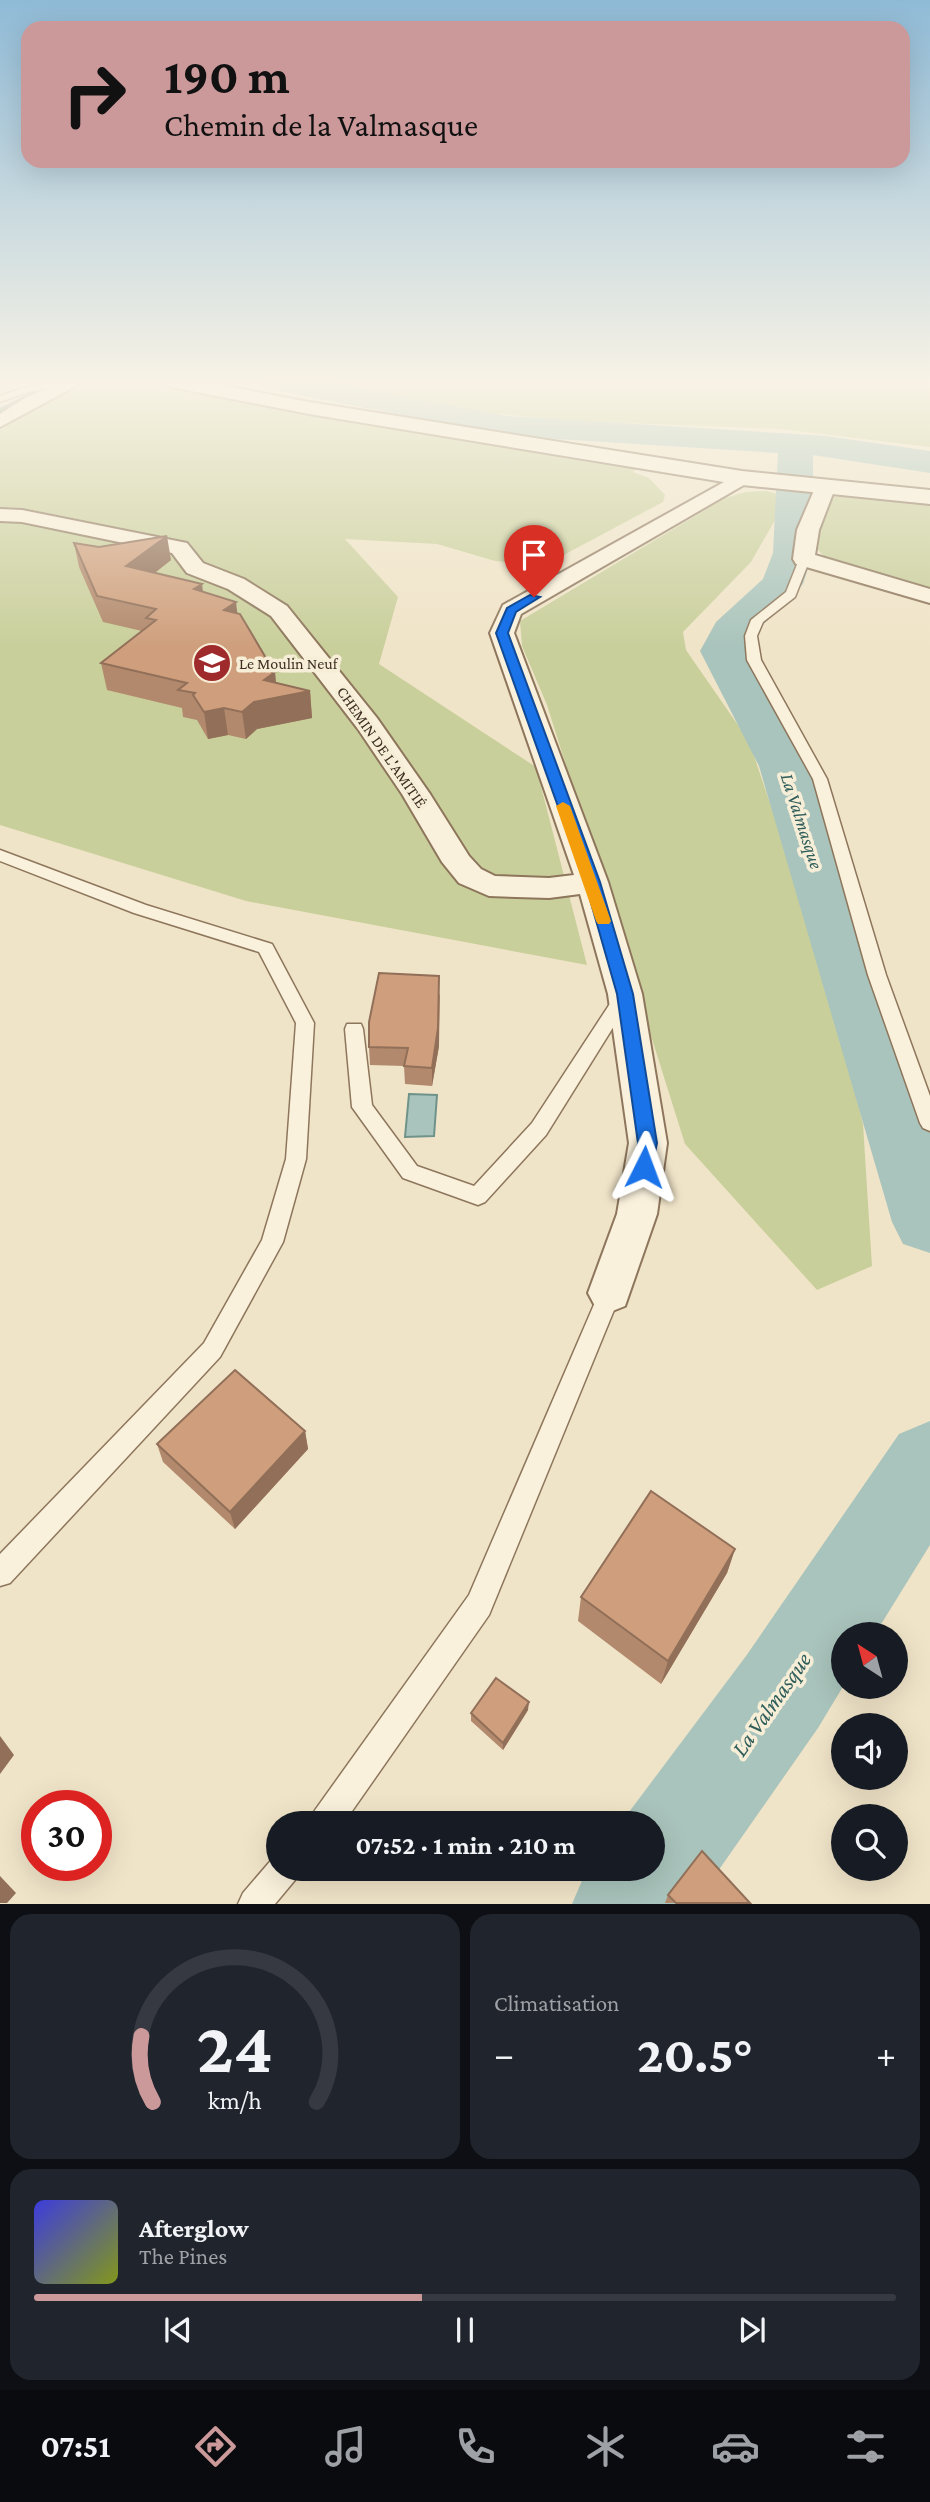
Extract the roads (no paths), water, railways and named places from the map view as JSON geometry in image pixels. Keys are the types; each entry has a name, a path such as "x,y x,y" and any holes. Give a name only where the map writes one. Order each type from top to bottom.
{"street":[{"path":"692,470 779,483 930,497"},
{"path":"610,1293 637,1214 648,1143 625,994 592,882 502,633 511,610 742,478"},
{"path":"816,487 803,559 930,596"},
{"name":"CHEMIN DE L'AMITIÉ","path":"0,515 22,516 179,548 195,568 236,584 278,611 368,724 416,794 457,862 470,876 489,886 548,888 592,882"}],"lane":[{"path":"803,559 792,594 757,620 751,636 754,660 773,699 820,779 877,975 930,1123"},
{"path":"0,855 140,909 265,948 305,1023 296,1158 272,1242 212,1350 0,1573"},
{"path":"354,1029 362,1107 410,1172 478,1196 538,1129 625,994"},
{"path":"333,1811 479,1605 610,1293"},
{"path":"254,1903 273,1881"}],"water":[{"path":"409,1094 437,1095 434,1136 405,1137"}],"waterway":[{"name":"La Valmasque","path":"794,470 793,553 782,584 732,631 723,651 785,766 930,1222"},
{"name":"La Valmasque","path":"628,1904 782,1692 930,1464"}],"place":[{"name":"Le Moulin Neuf","path":"212,663"}]}
